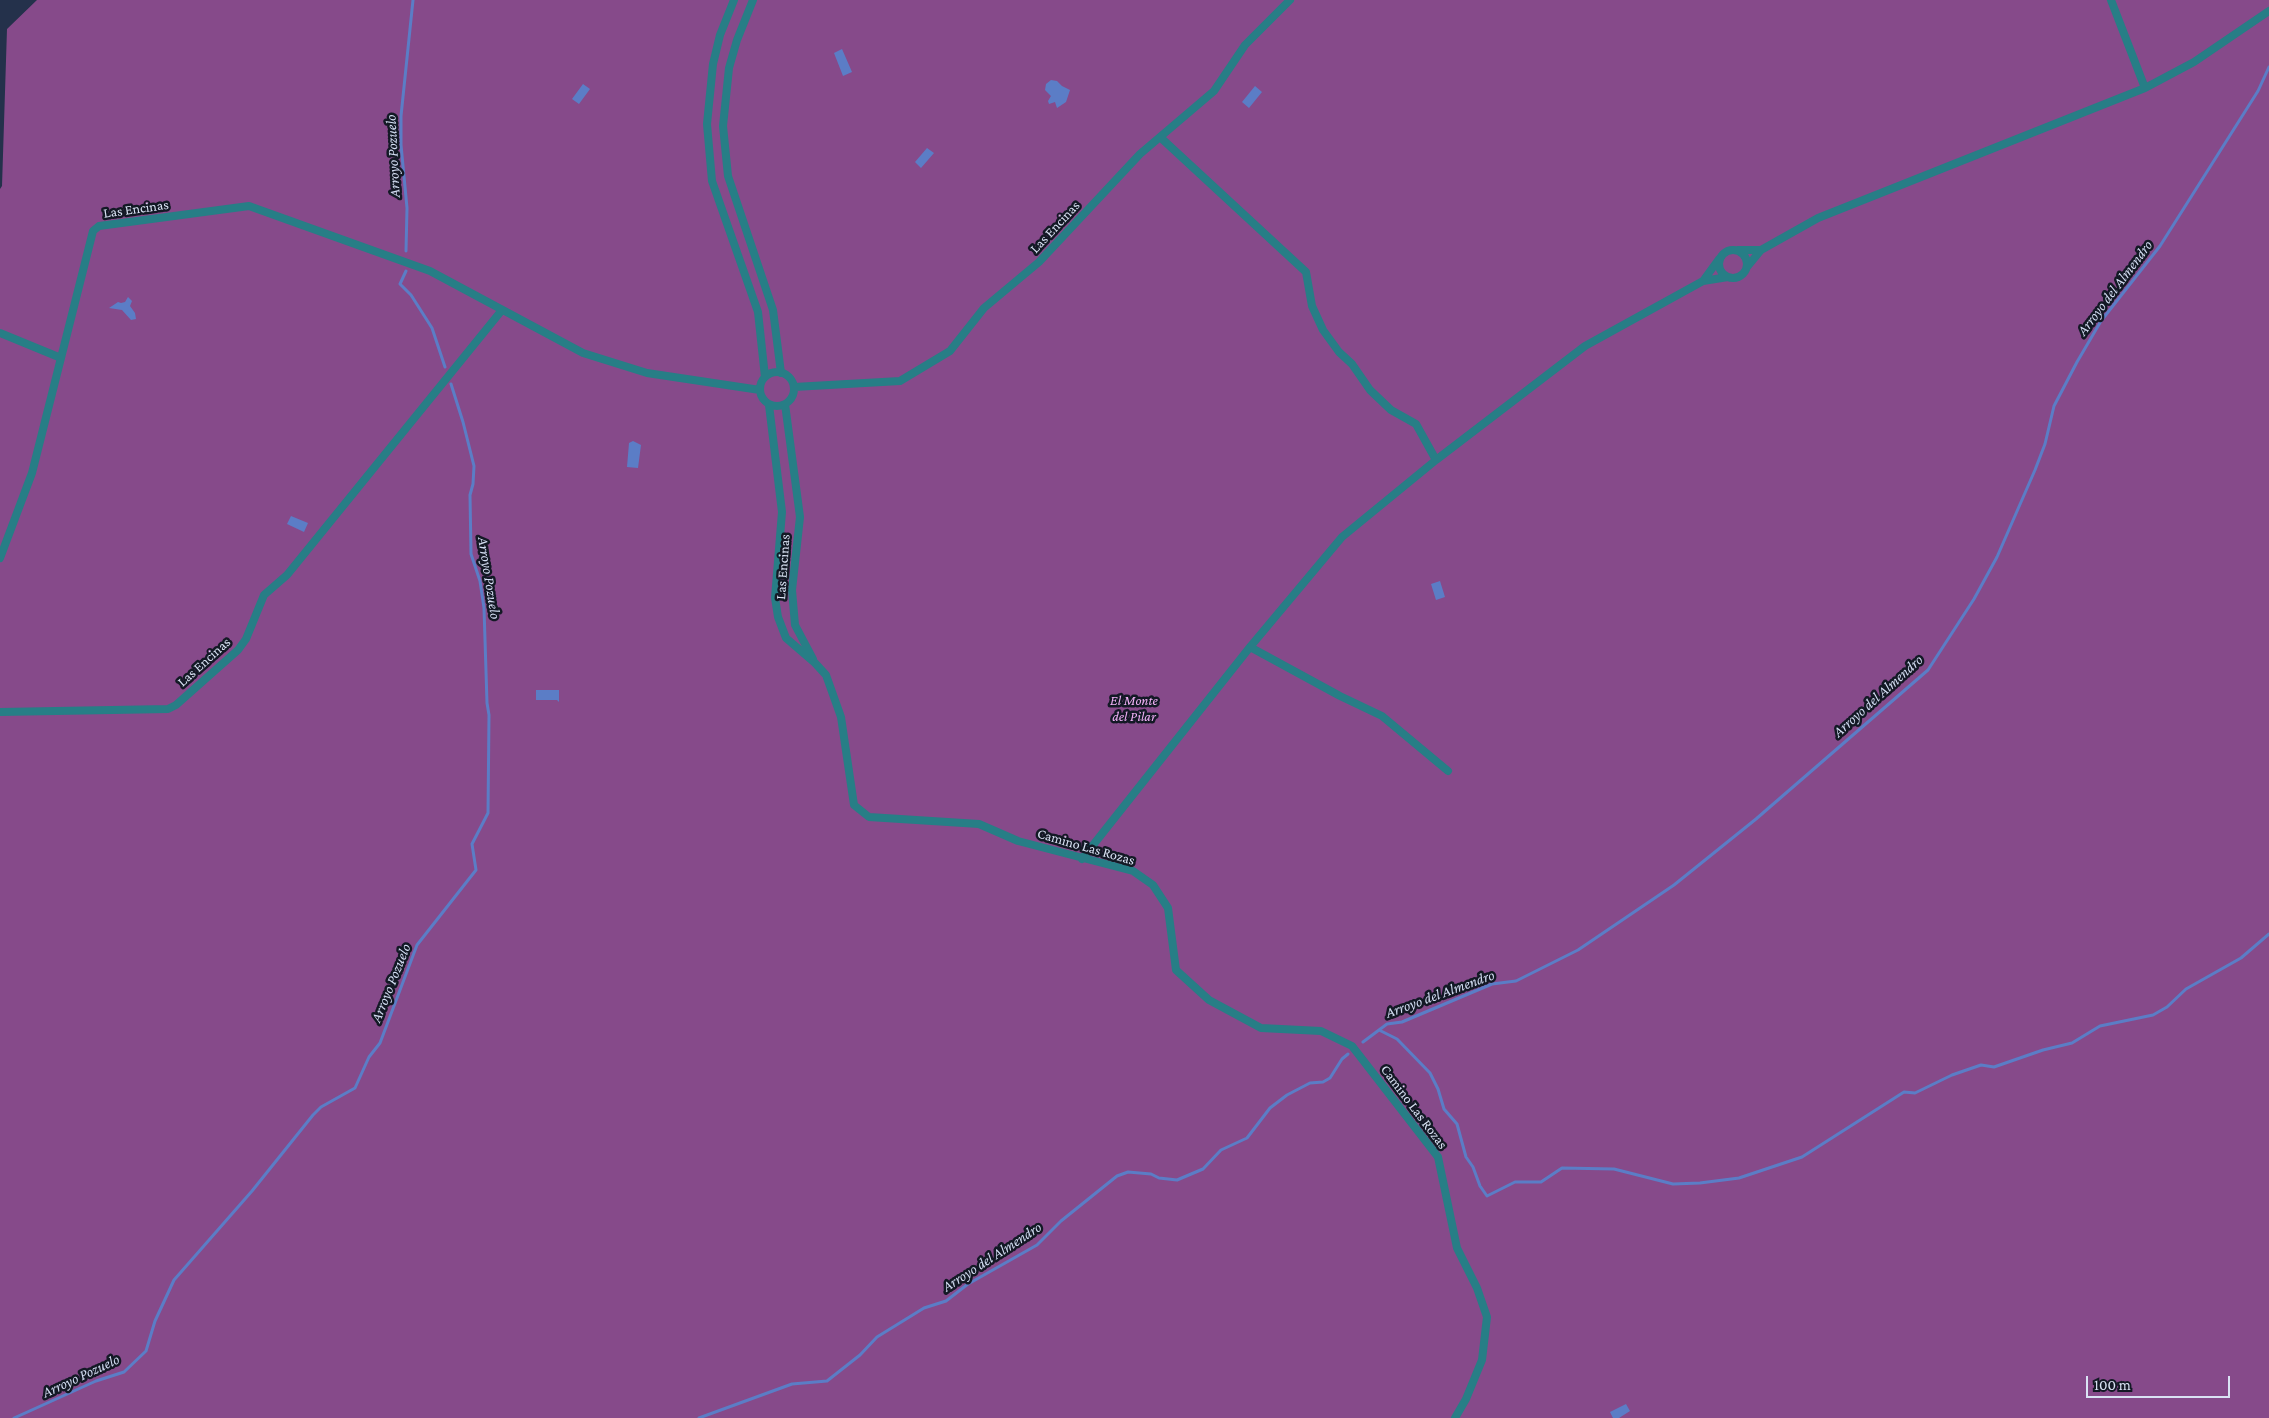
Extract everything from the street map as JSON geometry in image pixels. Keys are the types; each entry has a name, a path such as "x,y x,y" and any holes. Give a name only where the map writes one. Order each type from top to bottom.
{"street":[{"path":"734,0 720,35 712,64 707,124 712,181 758,312 765,377"},
{"path":"753,0 737,40 730,68 723,126 728,176 773,310 781,373"},
{"name":"Las Encinas","path":"794,388 900,381 950,351 984,308 1039,262 1140,154 1214,91 1246,46 1290,0"},
{"path":"2110,0 2145,88"},
{"path":"1082,859 1250,647 1342,537 1436,460 1585,346 1703,281 1734,279 1742,275 1761,250 1818,218 2145,88 2194,62 2269,11"},
{"path":"1160,137 1306,272 1312,306 1324,330 1339,352 1352,364 1370,390 1391,410 1416,424 1436,460"},
{"name":"Las Encinas","path":"0,558 32,474 95,229 99,226 249,206 430,271 583,353 638,370 760,390 763,399 769,404 782,512 775,598 778,618 786,638 815,663"},
{"path":"1737,250 1743,253 1747,260 1747,267"},
{"path":"1703,281 1726,251 1761,250"},
{"path":"1719,259 1720,270 1728,278"},
{"name":"Las Encinas","path":"0,712 168,709 176,705 238,650 246,639 264,594 287,575 502,310"},
{"path":"0,333 61,358"},
{"path":"760,390 761,382 765,377 774,373 781,373 787,376 794,388 793,395 785,404 778,406 769,404"},
{"name":"Las Encinas","path":"785,404 800,517 792,590 795,625 815,663"},
{"path":"1250,647 1340,696 1382,716 1448,771"},
{"name":"Camino Las Rozas","path":"815,663 826,675 842,717 854,805 869,817 979,824 1018,841 1133,871 1154,885 1168,908 1176,970 1209,1000 1262,1028 1322,1031 1352,1046 1438,1157 1457,1248 1477,1288 1488,1317 1482,1360 1466,1399 1455,1418"}],"green space":[{"name":"El Monte del Pilar","path":"37,0 2269,0 2269,1418 0,1418 0,189 2,186 7,29"}],"water":[{"path":"842,49 852,72 843,76 834,53"},
{"path":"1051,80 1057,81 1070,90 1066,102 1057,108 1055,102 1049,104 1048,101 1051,96 1045,90 1046,84"},
{"path":"583,84 590,89 579,104 572,99"},
{"path":"1255,86 1262,92 1249,108 1242,102"},
{"path":"927,148 934,153 921,168 915,162"},
{"path":"128,297 132,301 130,306 135,313 136,319 131,320 122,310 109,308 118,302 125,302"},
{"path":"633,441 641,445 638,468 627,467 629,443"},
{"path":"291,516 308,523 304,532 287,524"},
{"path":"1440,581 1445,597 1436,600 1431,584"},
{"path":"536,690 559,690 559,702 557,700 536,700"},
{"path":"1626,1404 1630,1411 1619,1418 1613,1418 1610,1412"}],"waterway":[{"name":"Arroyo Pozuelo","path":"406,251 407,208 401,145 401,116 413,0"},
{"name":"Arroyo del Almendro","path":"1363,1042 1387,1024 1402,1022 1492,984 1516,981 1578,950 1674,885 1756,819 1928,670 1974,599 1997,557 2045,444 2054,406 2077,362 2101,321 2160,246 2258,91 2269,67"},
{"name":"Arroyo Pozuelo","path":"406,271 400,284 411,295 432,328 445,367"},
{"name":"Arroyo Pozuelo","path":"14,1418 96,1381 124,1372 146,1351 155,1321 174,1280 252,1191 313,1115 321,1107 355,1088 369,1057 380,1043 417,945 476,870 472,844 488,813 489,715 484,608 480,581 471,554 470,495 474,466 451,384"},
{"path":"1379,1030 1397,1039 1430,1073 1438,1089 1444,1109 1457,1124 1466,1157 1487,1196 1515,1182 1541,1182 1562,1168 1614,1169 1673,1184 1700,1183 1739,1178 1802,1157 1904,1092 1915,1093 1952,1075 1981,1065 1994,1067 2043,1050 2072,1043 2100,1026 2153,1015 2167,1007 2186,989 2241,958 2269,934"},
{"name":"Arroyo del Almendro","path":"699,1418 792,1384 827,1381 860,1355 877,1337 924,1308 946,1301 968,1284 1037,1245 1061,1221 1117,1176 1128,1172 1151,1174 1159,1178 1177,1180 1203,1169 1221,1150 1247,1138 1270,1108 1287,1095 1310,1083 1323,1082 1330,1078 1342,1059 1348,1054"}]}
